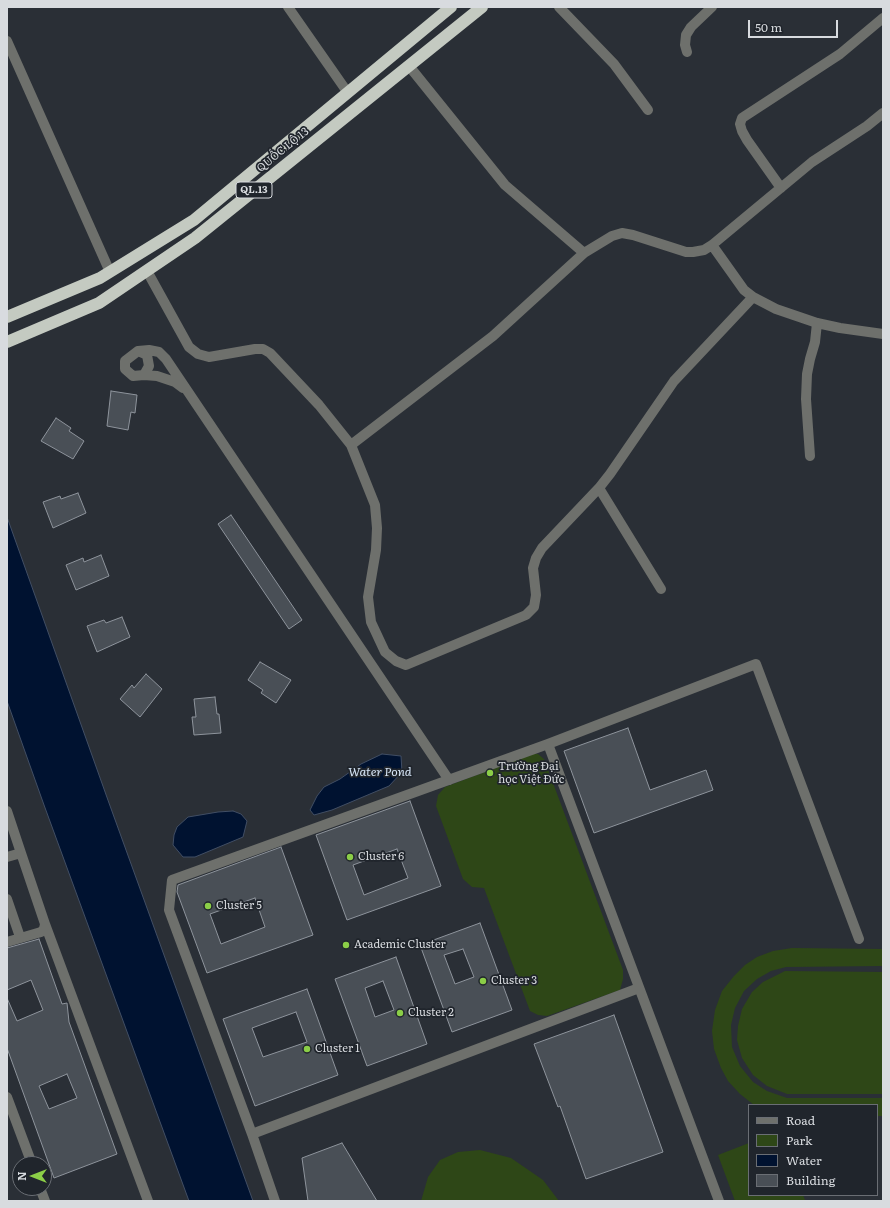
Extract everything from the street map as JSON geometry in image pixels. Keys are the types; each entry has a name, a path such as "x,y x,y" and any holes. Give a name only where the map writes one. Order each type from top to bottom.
{"highway":[{"name":"QUỐC LỘ 13","path":"7,317 100,278 194,220 451,7"},
{"name":"QUỐC LỘ 13","path":"7,342 99,302 195,238 482,7"}],"street":[{"path":"288,7 348,93"},
{"path":"559,7 614,64 648,110"},
{"path":"687,52 685,44 688,31 712,7"},
{"path":"781,188 747,140 740,124 742,118 840,54 883,18"},
{"path":"7,41 110,272"},
{"path":"409,66 501,180 584,253"},
{"path":"351,444 493,336 584,253 612,236 622,234 633,235 686,252 704,250 812,162 867,126 883,113"},
{"path":"712,245 744,290 752,297 776,309 817,323 883,334"},
{"path":"147,271 189,347 198,354 209,357 255,349 263,349 270,353 320,405 351,444 375,505 377,528 376,550 368,597 370,622 385,652 396,661 406,665 526,615 534,607 536,595 533,568 536,558 542,548 599,488 674,381 752,297"},
{"path":"810,456 806,399 807,374 816,342 817,323"},
{"path":"188,391 175,382 157,376 144,374 133,376 125,369 125,361 138,351 149,350 159,352 166,359 188,391 449,780"},
{"path":"138,351 147,356 149,366 144,374"},
{"path":"599,488 661,589"},
{"path":"275,1201 252,1134 169,910 172,880 548,744 756,664 859,939"},
{"path":"548,744 718,1201"},
{"path":"7,811 45,924 148,1201"},
{"path":"7,857 21,853"},
{"path":"7,899 20,937"},
{"path":"7,942 41,932 44,929 45,924"},
{"path":"252,1134 640,988"},
{"path":"7,1097 29,1156"}],"green space":[{"path":"533,754 538,754 544,759 623,970 623,979 620,990 547,1016 538,1015 530,1011 484,888 472,887 463,879 436,806 438,795 445,787"},
{"path":"792,948 883,949 883,966 786,967 771,971 757,979 744,991 735,1008 731,1025 732,1047 740,1066 753,1082 767,1091 787,1098 883,1098 883,1116 878,1116 878,1104 753,1104 740,1094 728,1081 721,1068 714,1049 712,1031 715,1010 722,991 734,976 745,965 757,957 773,951"},
{"path":"785,971 883,972 883,1094 787,1094 767,1086 753,1075 742,1058 737,1040 738,1026 742,1009 752,992 763,982"},
{"path":"748,1143 748,1196 803,1196 805,1200 735,1201 718,1155"},
{"path":"480,1150 511,1158 543,1180 559,1201 421,1201 428,1177 440,1160 458,1152"}],"water":[{"path":"7,517 253,1201 189,1201 44,805 7,701"},
{"name":"Water Pond","path":"382,754 401,756 402,772 389,786 332,810 314,815 310,810 317,796 324,787 340,779 361,764"},
{"path":"233,811 241,814 247,821 243,837 195,857 183,857 173,845 177,827 188,817"}],"building":[{"path":"111,391 137,395 135,413 131,412 128,430 107,426"},
{"path":"56,418 71,428 69,431 84,441 73,459 41,441"},
{"path":"78,493 86,513 53,528 43,502 60,496 61,499"},
{"path":"231,515 302,620 289,629 218,524"},
{"path":"101,555 109,576 76,590 66,565 83,558 84,562"},
{"path":"122,617 130,637 97,652 87,626 104,620 106,623"},
{"path":"260,662 291,680 276,703 261,693 263,690 248,680"},
{"path":"146,674 162,689 140,717 120,699 132,685 134,688"},
{"path":"215,697 221,733 194,735 192,717 196,717 194,699"},
{"path":"628,728 650,790 706,770 713,790 594,833 564,751"},
{"name":"Cluster 6","path":"410,801 441,886 347,920 316,835","holes":["397,849 408,878 364,895 353,865"]},
{"name":"Cluster 5","path":"281,847 313,935 207,973 177,892 178,885","holes":["255,898 265,927 221,944 210,914"]},
{"name":"Cluster 3","path":"480,923 512,1010 452,1032 420,945","holes":["463,949 474,977 455,984 444,955"]},
{"path":"39,939 62,1004 67,1003 69,1022 117,1154 54,1178 52,1172 52,1156 46,1156 7,1048 7,998 17,1021 43,1010 31,980 7,990 7,948","holes":["67,1074 77,1098 49,1109 39,1086"]},
{"name":"Cluster 2","path":"396,957 427,1044 367,1066 335,979","holes":["383,981 394,1010 375,1017 365,988"]},
{"name":"Cluster 1","path":"307,989 338,1075 255,1106 223,1019","holes":["296,1012 307,1042 263,1057 252,1028"]},
{"path":"614,1015 663,1152 586,1179 560,1106 558,1107 534,1044"},
{"path":"342,1143 377,1201 308,1201 302,1158"}],"place":[{"name":"Trường Đại học Việt Đức","path":"490,773"},
{"name":"Cluster 6","path":"350,857"},
{"name":"Cluster 5","path":"208,906"},
{"name":"Academic Cluster","path":"346,945"},
{"name":"Cluster 3","path":"483,981"},
{"name":"Cluster 2","path":"400,1013"},
{"name":"Cluster 1","path":"307,1049"}]}
